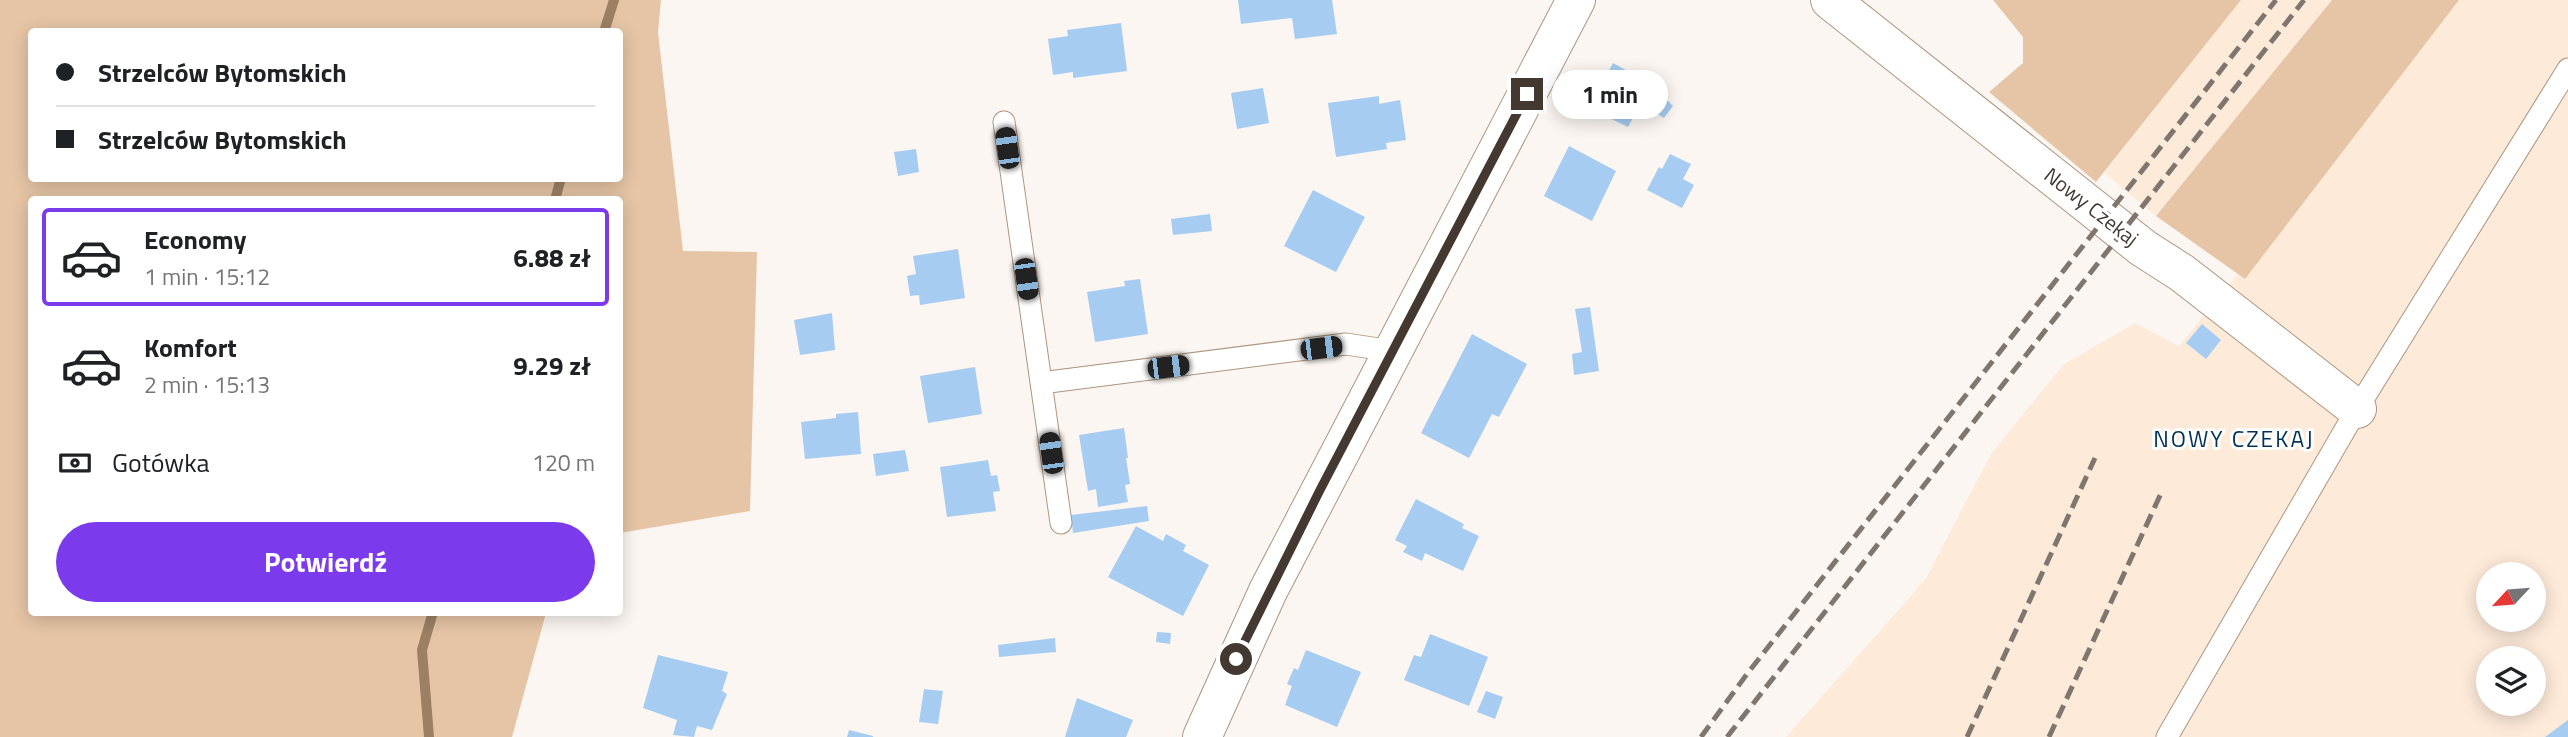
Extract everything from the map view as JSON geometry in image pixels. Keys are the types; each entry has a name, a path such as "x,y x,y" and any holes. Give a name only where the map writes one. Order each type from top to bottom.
{"street":[{"path":"1202,737 1268,591 1576,0"},
{"name":"Nowy Czekaj","path":"1829,0 2133,240 2182,272 2357,409"}],"lane":[{"path":"2167,737 2357,409 2568,69"},
{"path":"1004,122 1061,523"},
{"path":"1041,383 1346,344 1392,351"}],"shaded area":[{"path":"0,0 661,0 658,32 683,251 757,252 750,511 623,532 623,196 28,196 28,616 545,616 512,737 0,737"},
{"path":"1993,0 2241,0 2096,182 1989,92 2023,63 2023,37"},
{"path":"2241,0 2332,0 2156,216 2104,173"},
{"path":"2332,0 2459,0 2245,279 2156,216"},
{"path":"2459,0 2568,0 2568,737 1786,737 1925,580 1991,454 2063,365 2135,323 2179,346 2238,274 2245,279"}],"building":[{"path":"1238,0 1332,0 1337,34 1295,39 1292,18 1241,24"},
{"path":"1121,23 1127,71 1073,78 1073,72 1053,75 1048,39 1068,36 1067,30"},
{"path":"1613,63 1651,84 1673,106 1664,118 1641,103 1628,127 1589,108"},
{"path":"1263,88 1269,123 1237,129 1231,93"},
{"path":"1379,96 1379,104 1400,100 1406,140 1386,143 1387,149 1336,157 1328,103"},
{"path":"1569,146 1616,171 1592,221 1544,196"},
{"path":"916,149 919,172 898,176 894,152"},
{"path":"1670,154 1691,164 1683,179 1694,185 1682,208 1647,190 1659,167 1662,169"},
{"path":"1313,190 1365,217 1336,272 1284,246"},
{"path":"1210,214 1212,231 1173,235 1171,219"},
{"path":"958,249 965,298 920,305 919,295 910,296 907,276 916,274 913,256"},
{"path":"1140,279 1148,334 1095,342 1087,292 1125,286 1124,281"},
{"path":"1590,307 1599,371 1574,375 1572,354 1582,352 1575,309"},
{"path":"832,313 835,350 800,355 794,320"},
{"path":"2202,324 2221,340 2206,359 2186,343"},
{"path":"1472,334 1527,364 1499,417 1492,414 1469,458 1421,433"},
{"path":"975,367 982,414 928,423 920,376"},
{"path":"858,412 861,454 805,459 801,422 836,418 836,414"},
{"path":"1124,428 1130,484 1125,485 1128,502 1098,507 1096,489 1088,491 1079,435"},
{"path":"905,450 909,471 876,476 873,454"},
{"path":"988,460 991,476 997,475 1000,491 993,492 996,511 947,517 940,467"},
{"path":"1416,499 1464,524 1462,528 1479,536 1463,571 1425,553 1422,561 1403,552 1407,546 1395,540"},
{"path":"1147,506 1149,521 1073,533 1071,515"},
{"path":"1136,526 1163,541 1166,534 1186,545 1183,551 1209,565 1183,616 1108,577"},
{"path":"1157,632 1171,633 1170,644 1156,642"},
{"path":"1430,634 1488,657 1469,706 1404,680 1414,655 1421,657"},
{"path":"1055,638 1056,652 999,657 998,645"},
{"path":"1306,650 1361,672 1337,727 1285,705 1292,686 1287,684 1294,668 1298,670"},
{"path":"658,655 728,672 722,691 727,694 712,730 697,726 694,737 673,735 677,720 643,708"},
{"path":"924,689 943,691 938,724 919,722"},
{"path":"1486,691 1503,697 1495,719 1477,712"},
{"path":"1077,698 1133,720 1126,737 1065,737"},
{"path":"2568,720 2568,737 2545,737"},
{"path":"849,730 873,736 873,737 847,737"}],"waterway":[{"path":"605,28 614,0"},
{"path":"556,196 560,182"},
{"path":"429,737 422,650 432,616"}],"railway":[{"path":"1701,737 1747,674 2276,0"},
{"path":"1727,737 2304,0"},
{"path":"1967,737 2095,458"},
{"path":"2049,737 2163,489"}],"district":[{"name":"NOWY CZEKAJ","path":"2234,439"}],"route":[{"path":"1236,659 1320,490 1527,94"}]}
